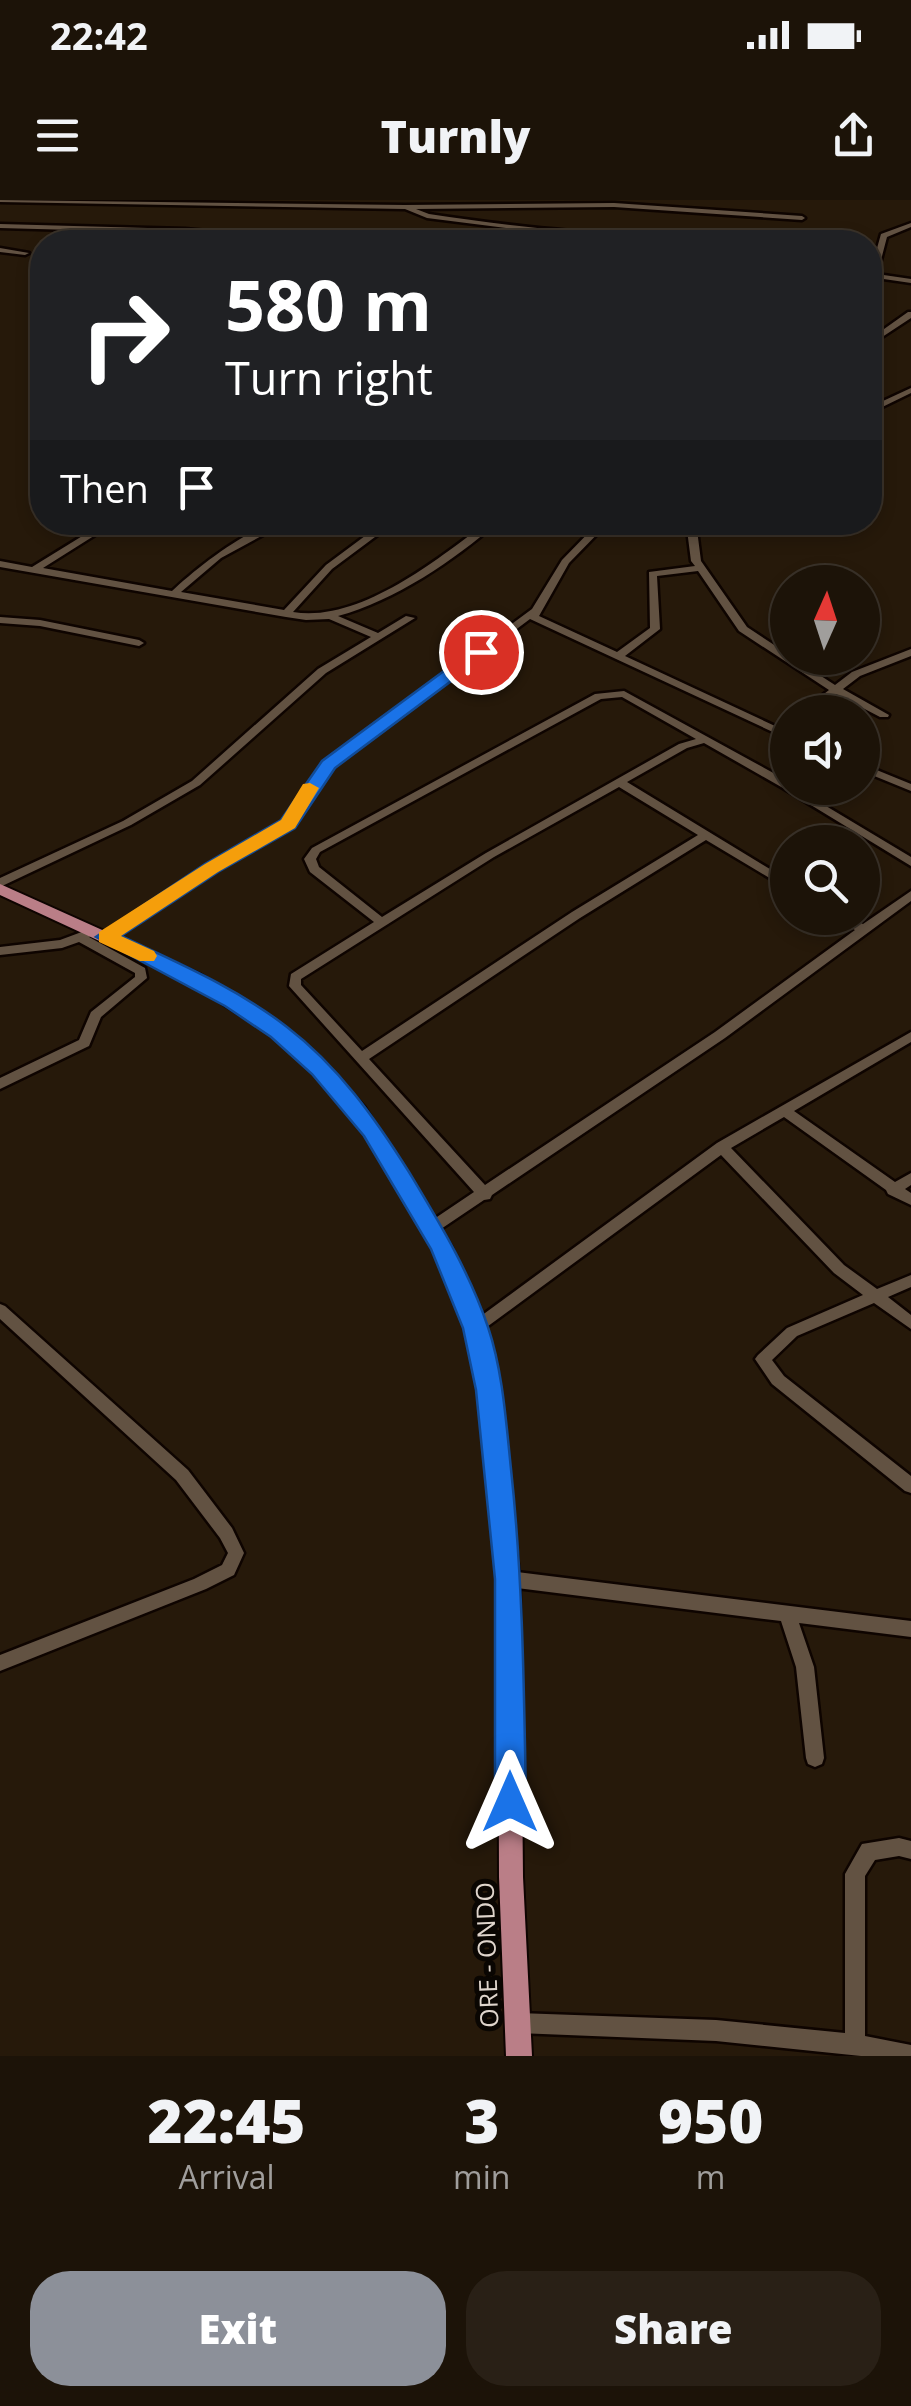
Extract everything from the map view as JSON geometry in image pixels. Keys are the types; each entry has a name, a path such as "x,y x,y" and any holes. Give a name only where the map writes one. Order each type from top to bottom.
{"main road":[{"name":"ORE - ONDO","path":"0,886 93,935 194,978 279,1032 320,1068 359,1112 432,1227 476,1328 489,1390 509,1579 511,1877 519,2056"}],"street":[{"path":"0,200 405,207 422,202 624,203 802,218"},
{"path":"405,207 427,216 524,230"},
{"path":"684,208 686,230"},
{"path":"882,243 884,236 911,225"},
{"path":"0,226 72,230"},
{"path":"0,250 25,253"},
{"path":"882,278 910,281"},
{"path":"882,335 911,314"},
{"path":"882,404 911,390"},
{"path":"34,569 90,535"},
{"path":"176,592 218,556 258,535"},
{"path":"286,614 329,567 372,535"},
{"path":"333,618 408,581 479,535"},
{"path":"0,951 62,944 93,935 288,824 316,779 344,752 534,612 566,562 592,535"},
{"path":"692,535 694,554 701,568 752,637 884,715"},
{"path":"0,564 286,614 333,618 379,637"},
{"path":"618,656 655,629 652,574 701,568"},
{"path":"534,612 535,618 770,726"},
{"path":"0,886 127,823 196,783 322,670 410,618"},
{"path":"0,620 40,623 139,642"},
{"path":"825,695 856,674 911,652"},
{"path":"380,921 314,869 310,859 316,850 612,692 624,694 704,740 715,742 770,776"},
{"path":"485,1194 295,986 296,977 380,921 683,746 704,740"},
{"path":"880,775 911,788"},
{"path":"620,783 770,875"},
{"path":"818,805 911,862"},
{"path":"362,1058 576,915 704,836"},
{"path":"880,918 911,894"},
{"path":"0,1084 84,1043 96,1015 141,978 140,971 93,935"},
{"path":"432,1227 720,1035 857,935"},
{"path":"476,1328 722,1147 911,1036"},
{"path":"784,1110 911,1200"},
{"path":"722,1147 839,1269 911,1323"},
{"path":"892,1190 911,1178"},
{"path":"911,1281 792,1332 763,1360 778,1380 911,1486"},
{"path":"0,1310 182,1475 232,1542 236,1554 228,1570 200,1584 0,1663"},
{"path":"509,1579 911,1628"},
{"path":"787,1612 804,1667 814,1758"},
{"path":"855,2043 855,1874 869,1851 899,1847 911,1850"},
{"path":"518,2022 855,2043 911,2054"}],"slow traffic":[{"path":"147,956 106,937 288,824 310,788"}],"route":[{"path":"481,652 328,764 288,824 106,937 233,1001 279,1032 320,1068 372,1130 442,1247 476,1328 489,1390 509,1579 510,1802"}]}
